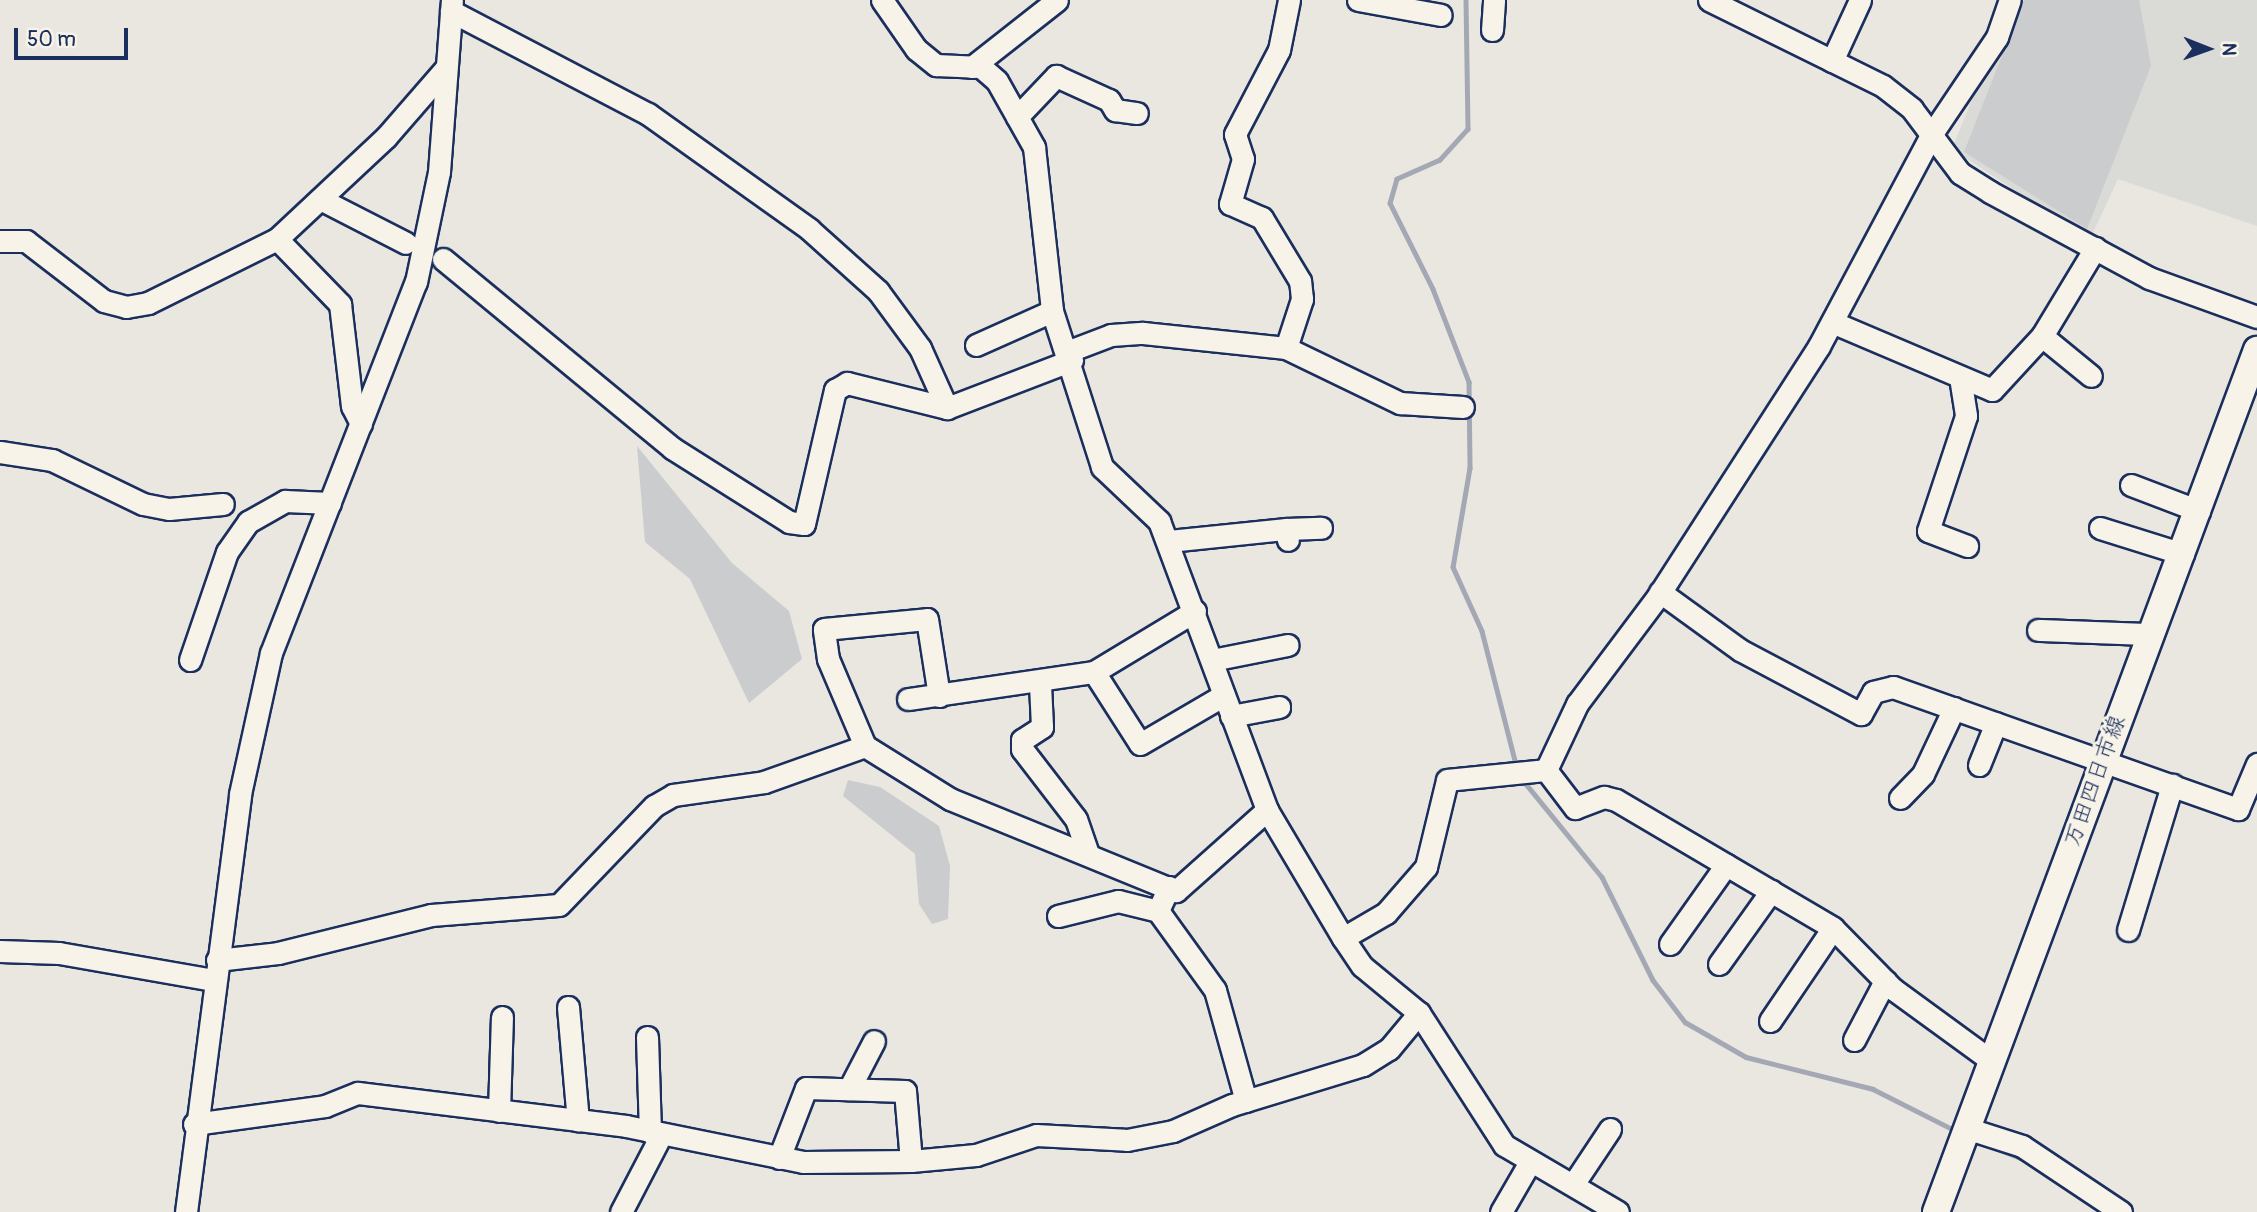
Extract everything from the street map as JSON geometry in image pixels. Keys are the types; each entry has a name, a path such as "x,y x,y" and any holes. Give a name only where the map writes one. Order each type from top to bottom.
{"main road":[{"name":"万田四日市線","path":"1936,1212 1989,1059 2149,634 2183,554 2257,350"}],"street":[{"path":"882,0 916,49 936,65 972,66 998,80 1034,147 1052,311 1071,356 1102,467 1159,521 1195,611 1267,810 1343,938 1362,966 1419,1013 1489,1126 1530,1162 1574,1184 1618,1212"},
{"path":"972,66 1057,0"},
{"path":"1286,348 1302,299 1300,281 1262,218 1230,204 1243,159 1235,134 1279,50 1289,0"},
{"path":"1358,0 1441,15"},
{"path":"1492,30 1494,0"},
{"path":"1709,0 1740,6 1832,61 1882,86 1912,109 1960,173 2149,278 2257,317"},
{"path":"1832,61 1860,0"},
{"path":"1546,770 1577,704 1660,592 1832,322 1931,135 1997,37 2010,0"},
{"path":"186,1212 194,1124 240,794 271,653 416,282 430,224 452,6 648,114 808,229 878,291 920,348 947,408"},
{"path":"0,241 26,241 104,301 126,307 148,303 277,239 322,200 446,68"},
{"path":"1017,117 1056,76 1109,100 1115,110 1137,113"},
{"path":"322,200 406,243"},
{"path":"277,239 340,304 352,406 361,424"},
{"path":"1832,322 1886,340 1898,352 1993,390 2042,336 2095,248"},
{"path":"443,259 672,448 789,522 804,524 835,390 847,383 947,408 1071,356 1111,335 1143,333 1286,348 1400,403 1463,407"},
{"path":"976,345 1052,311"},
{"path":"2042,336 2091,376"},
{"path":"1961,377 1966,415 1928,531 1967,546"},
{"path":"0,452 52,460 143,503 169,509 223,504"},
{"path":"2132,485 2199,511"},
{"path":"190,660 227,552 248,522 285,501 330,503"},
{"path":"1168,541 1287,535 1321,528"},
{"path":"2101,528 2183,554"},
{"path":"1660,592 1741,650 1861,714 1873,692 1893,687 2238,810 2251,792 2257,764"},
{"path":"908,699 1040,684 1094,672 1195,611"},
{"path":"940,696 927,618 824,629 828,659 864,746 950,799 1176,891 1267,810"},
{"path":"2038,630 2149,634"},
{"path":"1212,660 1288,645"},
{"path":"1094,672 1140,744 1224,695"},
{"path":"1040,684 1042,727 1023,740 1022,749 1076,818 1088,854"},
{"path":"1231,716 1279,707"},
{"path":"1900,798 1923,774 1954,708"},
{"path":"1979,765 1996,723"},
{"path":"0,951 59,953 215,970 431,915 559,905 654,806 673,795 764,782 864,746"},
{"path":"1546,770 1574,808 1604,797 1616,800 1833,928 1885,981 1989,1059"},
{"path":"1343,938 1386,913 1426,867 1447,780 1546,770"},
{"path":"2128,929 2172,785"},
{"path":"1670,944 1726,865"},
{"path":"1158,911 1169,887"},
{"path":"1719,964 1771,891"},
{"path":"1058,915 1118,901 1158,911 1215,990 1246,1101"},
{"path":"1770,1021 1833,928"},
{"path":"1854,1040 1885,981"},
{"path":"568,1007 578,1121"},
{"path":"194,1124 325,1106 358,1093 656,1133 779,1158 911,1161 976,1155 1036,1135 1127,1140 1162,1134 1246,1101 1363,1065 1389,1049 1419,1013"},
{"path":"499,1111 502,1017"},
{"path":"621,1212 656,1133 647,1037"},
{"path":"849,1089 874,1041"},
{"path":"779,1158 801,1092 849,1089 905,1091 910,1097 911,1161"},
{"path":"1966,1128 2022,1146 2121,1212"},
{"path":"1574,1184 1610,1129"},
{"path":"1501,1212 1530,1162"}],"shaded area":[{"path":"2012,0 2257,0 2257,226 2118,179 2090,239 1952,149"},
{"path":"2024,0 2139,0 2151,66 2087,229 1964,152"},
{"path":"637,446 732,563 789,611 802,659 749,703 690,579 645,542"},
{"path":"848,780 880,787 939,826 950,866 948,919 932,924 919,904 915,854 843,796"}],"waterway":[{"path":"1466,0 1468,129 1440,160 1397,179 1390,203 1433,289 1469,382 1470,468 1453,567 1482,631 1517,768"},
{"path":"1522,779 1602,877 1653,980 1685,1022 1746,1057 1873,1089 1956,1131"},
{"path":"1990,1146 2031,1162"}]}
